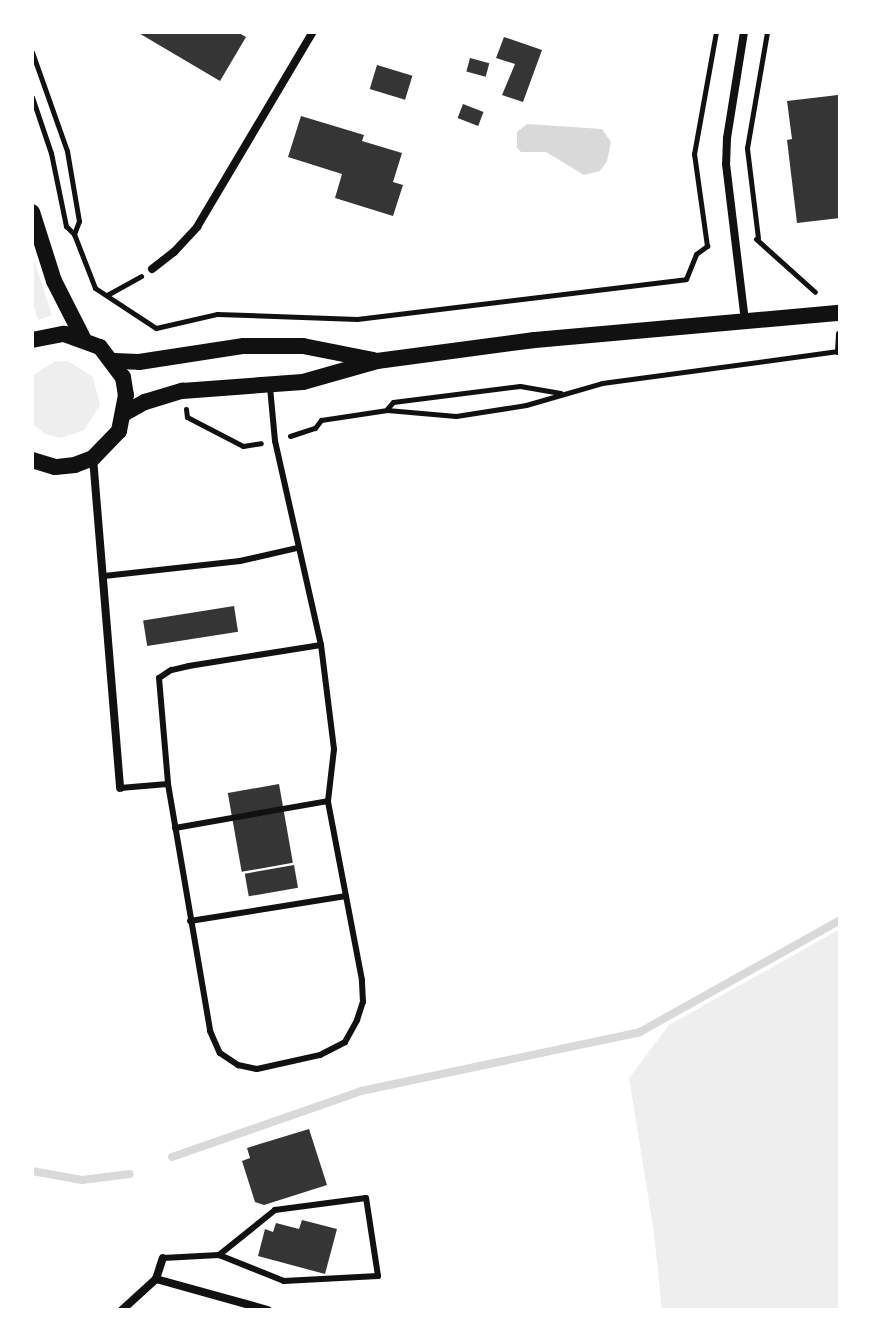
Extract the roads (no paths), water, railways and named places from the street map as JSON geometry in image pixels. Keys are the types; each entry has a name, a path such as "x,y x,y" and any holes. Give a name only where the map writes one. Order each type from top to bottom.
{"main road":[{"path":"32,212 54,281 83,338"},
{"path":"125,413 145,402 182,391 303,382 377,361 535,340 746,323 839,320"},
{"path":"32,340 64,334 83,338 100,347 114,361 123,377 125,413 119,431 93,458 75,465 55,467 32,460"},
{"path":"114,361 139,362 244,346 303,346 377,361"}],"street":[{"path":"152,269 180,247 197,227 313,32"},
{"path":"744,32 727,138 726,164 746,323"},
{"path":"93,458 120,788"},
{"path":"122,1310 156,1279 163,1258"},
{"path":"156,1279 268,1310"}],"lane":[{"path":"269,384 275,441 321,645 334,749 328,801 362,980 363,1002 345,1042 320,1055 257,1069 229,1059 220,1053 215,1042 190,921 168,784 159,678 171,670 189,666 321,645"},
{"path":"104,576 240,561 297,548"},
{"path":"120,788 168,784"},
{"path":"175,828 328,801"},
{"path":"190,921 346,896"},
{"path":"163,1258 219,1255 284,1281 378,1276 366,1198 275,1210 219,1255"}],"waterway":[{"path":"172,1157 361,1091 640,1032 840,920"},
{"path":"32,1171 82,1180 130,1174"}]}
